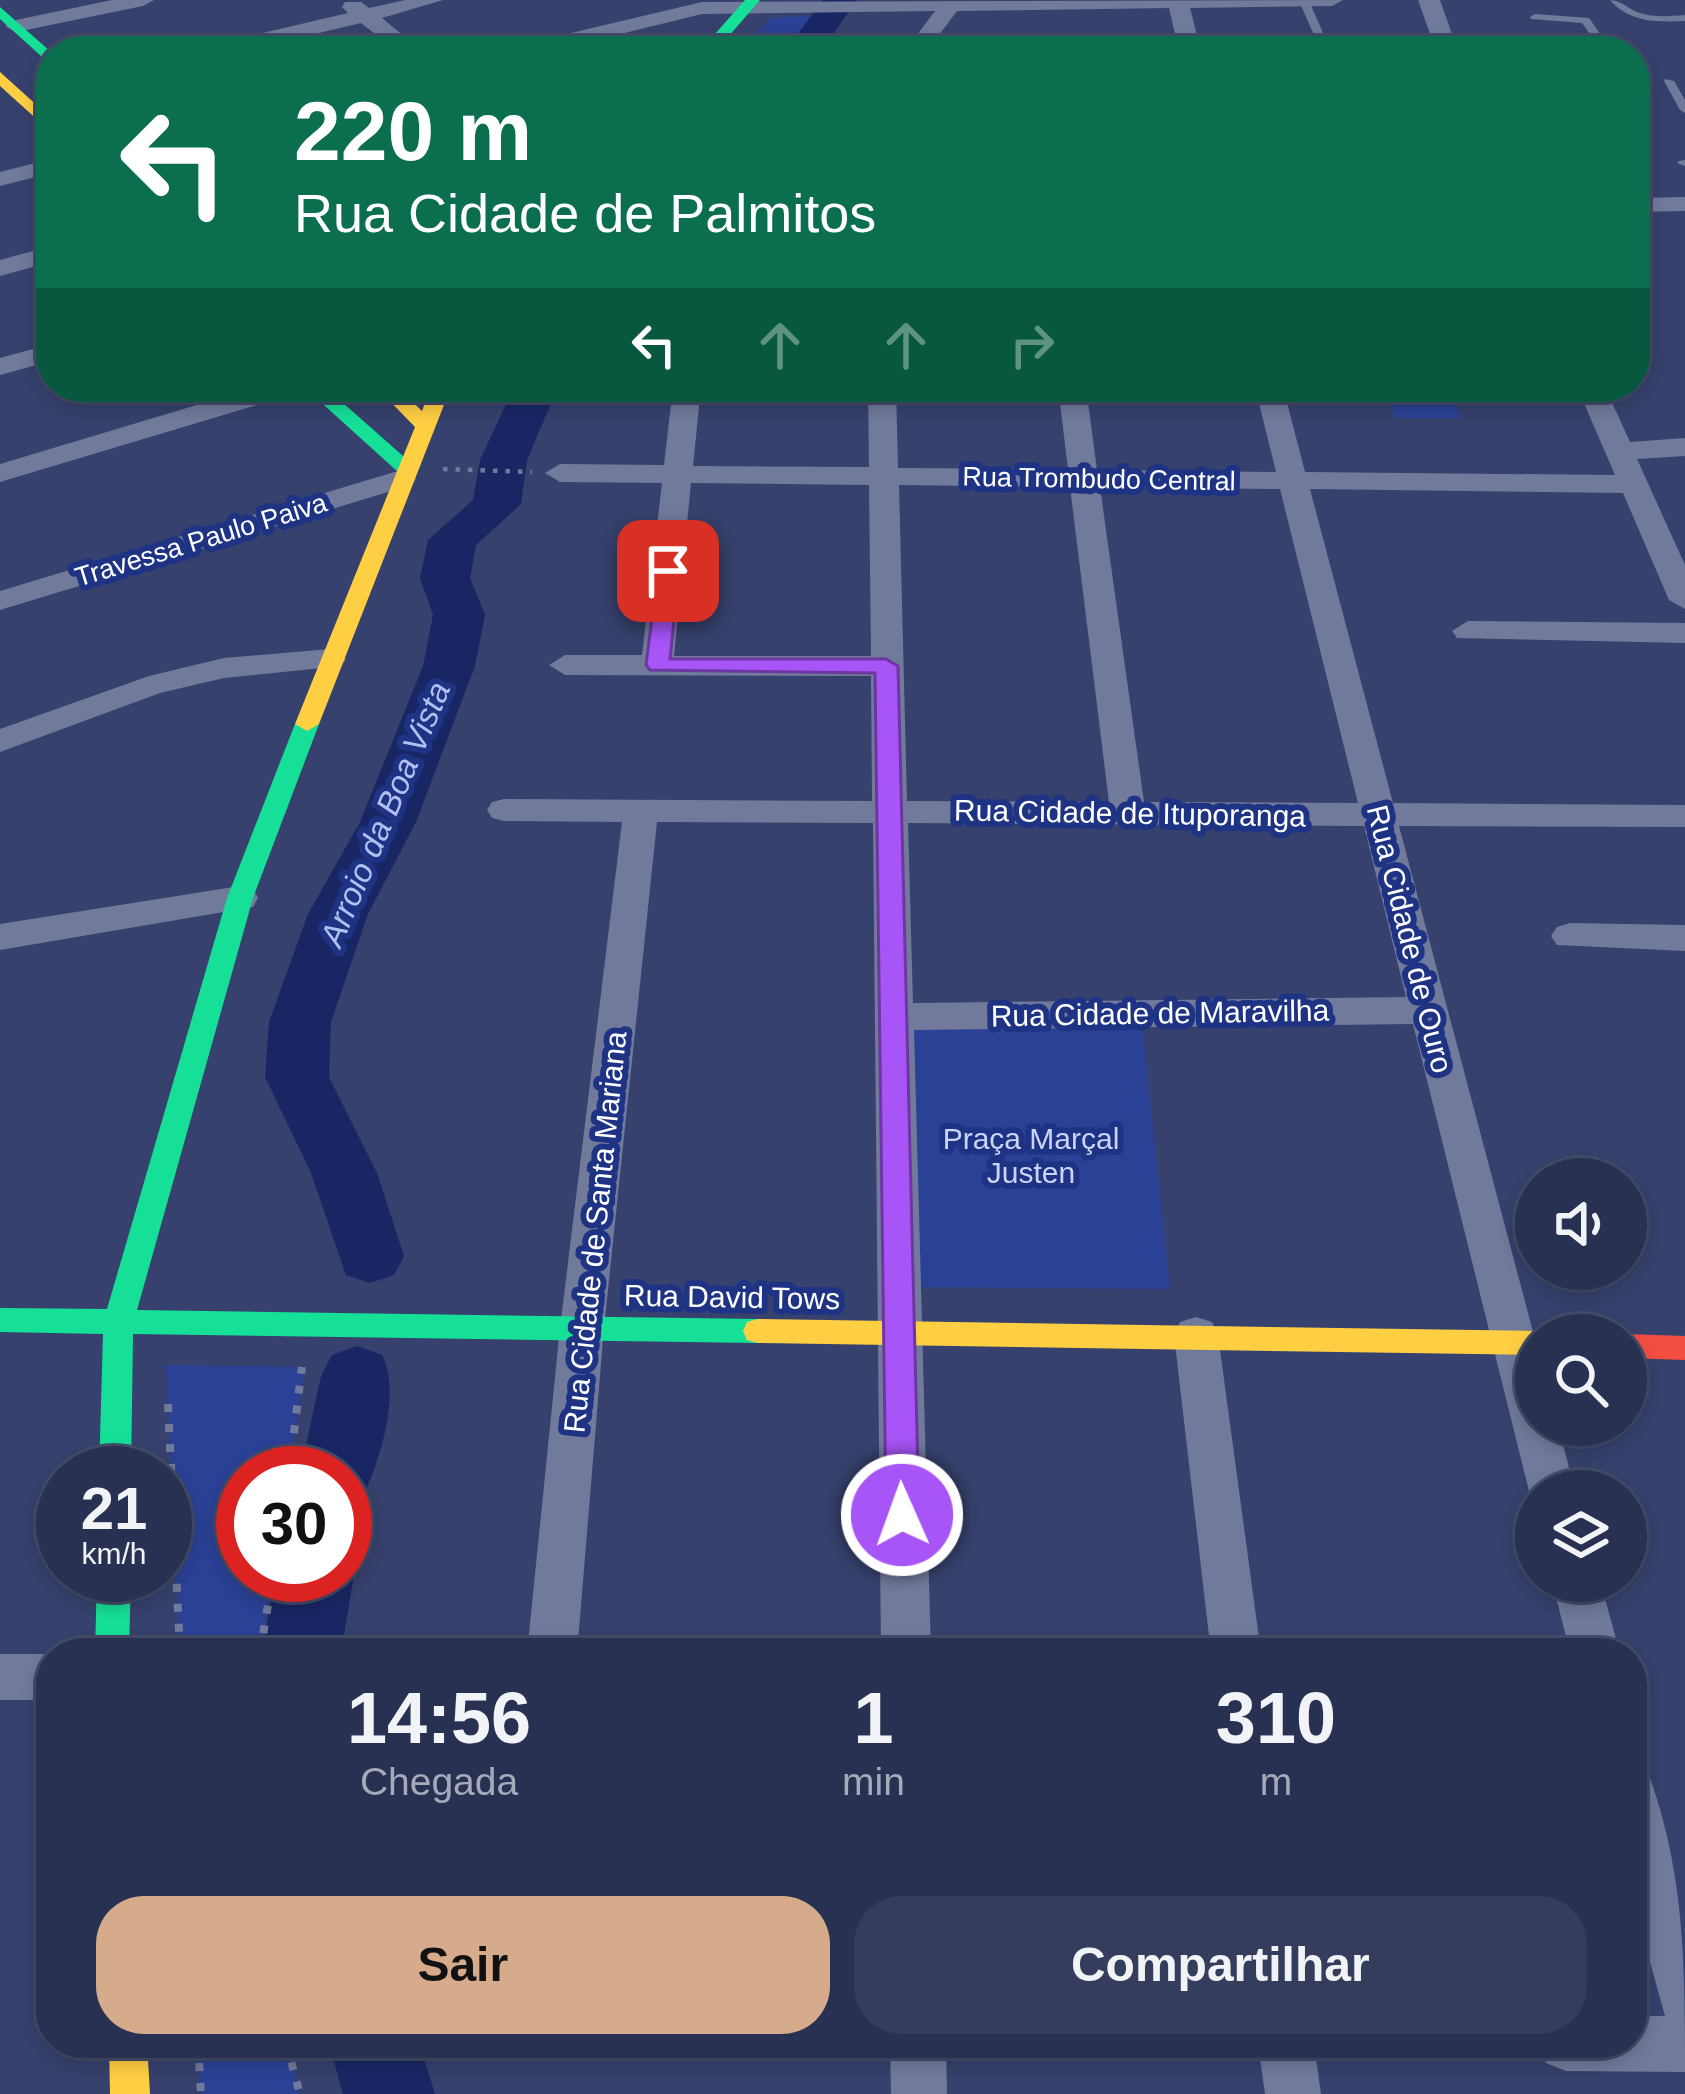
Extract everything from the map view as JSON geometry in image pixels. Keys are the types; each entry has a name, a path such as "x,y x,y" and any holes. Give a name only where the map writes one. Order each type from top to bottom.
{"street":[{"path":"8,18 143,0"},
{"path":"343,0 391,36"},
{"path":"278,36 432,0"},
{"path":"613,36 695,4 804,8 1332,0"},
{"path":"1429,0 1442,36"},
{"path":"1178,2 1186,36"},
{"path":"927,36 952,3"},
{"path":"721,36 750,4"},
{"path":"8,18 36,45"},
{"path":"7,91 36,115"},
{"path":"0,179 36,170"},
{"path":"1650,205 1685,204"},
{"path":"0,268 36,258"},
{"path":"0,367 36,356"},
{"path":"0,473 236,402"},
{"path":"329,402 403,474"},
{"path":"401,402 423,423"},
{"path":"116,1446 118,1324 240,898 434,402"},
{"path":"658,665 686,402"},
{"path":"882,402 906,1638"},
{"path":"1074,402 1128,813"},
{"name":"Rua Cidade de Ouro","path":"1273,402 1428,1010 1517,1314"},
{"path":"1598,402 1685,600"},
{"path":"1620,451 1685,448"},
{"name":"Rua Trombudo Central","path":"551,473 1637,484"},
{"name":"Travessa Paulo Paiva","path":"0,601 403,474"},
{"path":"1468,631 1685,633"},
{"path":"0,740 148,686 224,668 330,659"},
{"path":"565,665 886,666"},
{"name":"Rua Cidade de Ituporanga","path":"504,811 1685,816"},
{"name":"Rua Cidade de Santa Mariana","path":"553,1638 582,1328 641,812"},
{"path":"0,937 240,898"},
{"path":"1570,936 1685,938"},
{"name":"Rua Cidade de Maravilha","path":"892,1017 1428,1010"},
{"name":"Rua David Tows","path":"0,1320 1515,1343"},
{"path":"1196,1335 1234,1638"},
{"path":"1647,1347 1685,1348"},
{"path":"112,1638 113,1602"},
{"path":"1582,1602 1591,1638"},
{"path":"0,1677 36,1677"},
{"path":"1647,1852 1685,1997"},
{"path":"1647,2044 1685,2044"},
{"path":"129,2058 130,2094"},
{"path":"919,2058 920,2094"},
{"path":"1288,2058 1293,2094"}],"lane":[{"path":"1615,0 1623,12 1685,18"},
{"path":"1304,1 1319,36"},
{"path":"1535,17 1557,12 1588,22 1597,36"},
{"path":"1670,81 1685,110"}],"path":[{"path":"478,469 551,473"},
{"path":"282,1366 305,1367 293,1446"},
{"path":"167,1387 179,1638"},
{"path":"262,1638 268,1602"},
{"path":"199,2058 200,2094"},
{"path":"290,2058 300,2094"}],"green space":[{"path":"824,15 803,36 753,36 772,18"},
{"path":"1390,402 1455,402 1461,418 1395,418"},
{"name":"Praça Marçal Justen","path":"902,1021 1142,1024 1170,1289 910,1287"},
{"path":"166,1365 305,1367 293,1446 216,1446 216,1602 268,1602 262,1638 179,1638 178,1602 192,1602 192,1446 170,1446"},
{"path":"199,2058 290,2058 300,2094 201,2094"}],"waterway":[{"name":"Arroio da Boa Vista","path":"814,36 840,0"},
{"name":"Arroio da Boa Vista","path":"370,1256 344,1173 297,1077 300,1022 338,914 388,822 449,666 459,615 445,578 453,540 497,504 499,475 529,402"},
{"name":"Arroio da Boa Vista","path":"343,1446 357,1376"},
{"name":"Arroio da Boa Vista","path":"304,1638 310,1602"},
{"name":"Arroio da Boa Vista","path":"378,2058 389,2094"}],"traffic: fast":[{"path":"721,36 753,0"},
{"path":"0,11 36,46"},
{"path":"331,402 405,468"},
{"path":"116,1446 118,1324 240,898 307,724"},
{"path":"0,1320 758,1331"},
{"path":"112,1638 113,1602"}],"traffic: slow":[{"path":"0,77 36,112"},
{"path":"401,402 423,423"},
{"path":"307,724 435,402"},
{"path":"758,1331 1515,1343"},
{"path":"129,2058 130,2094"}],"traffic: jam":[{"path":"1647,1347 1685,1348"}],"route":[{"path":"668,571 658,665 886,666 902,1515"}]}
